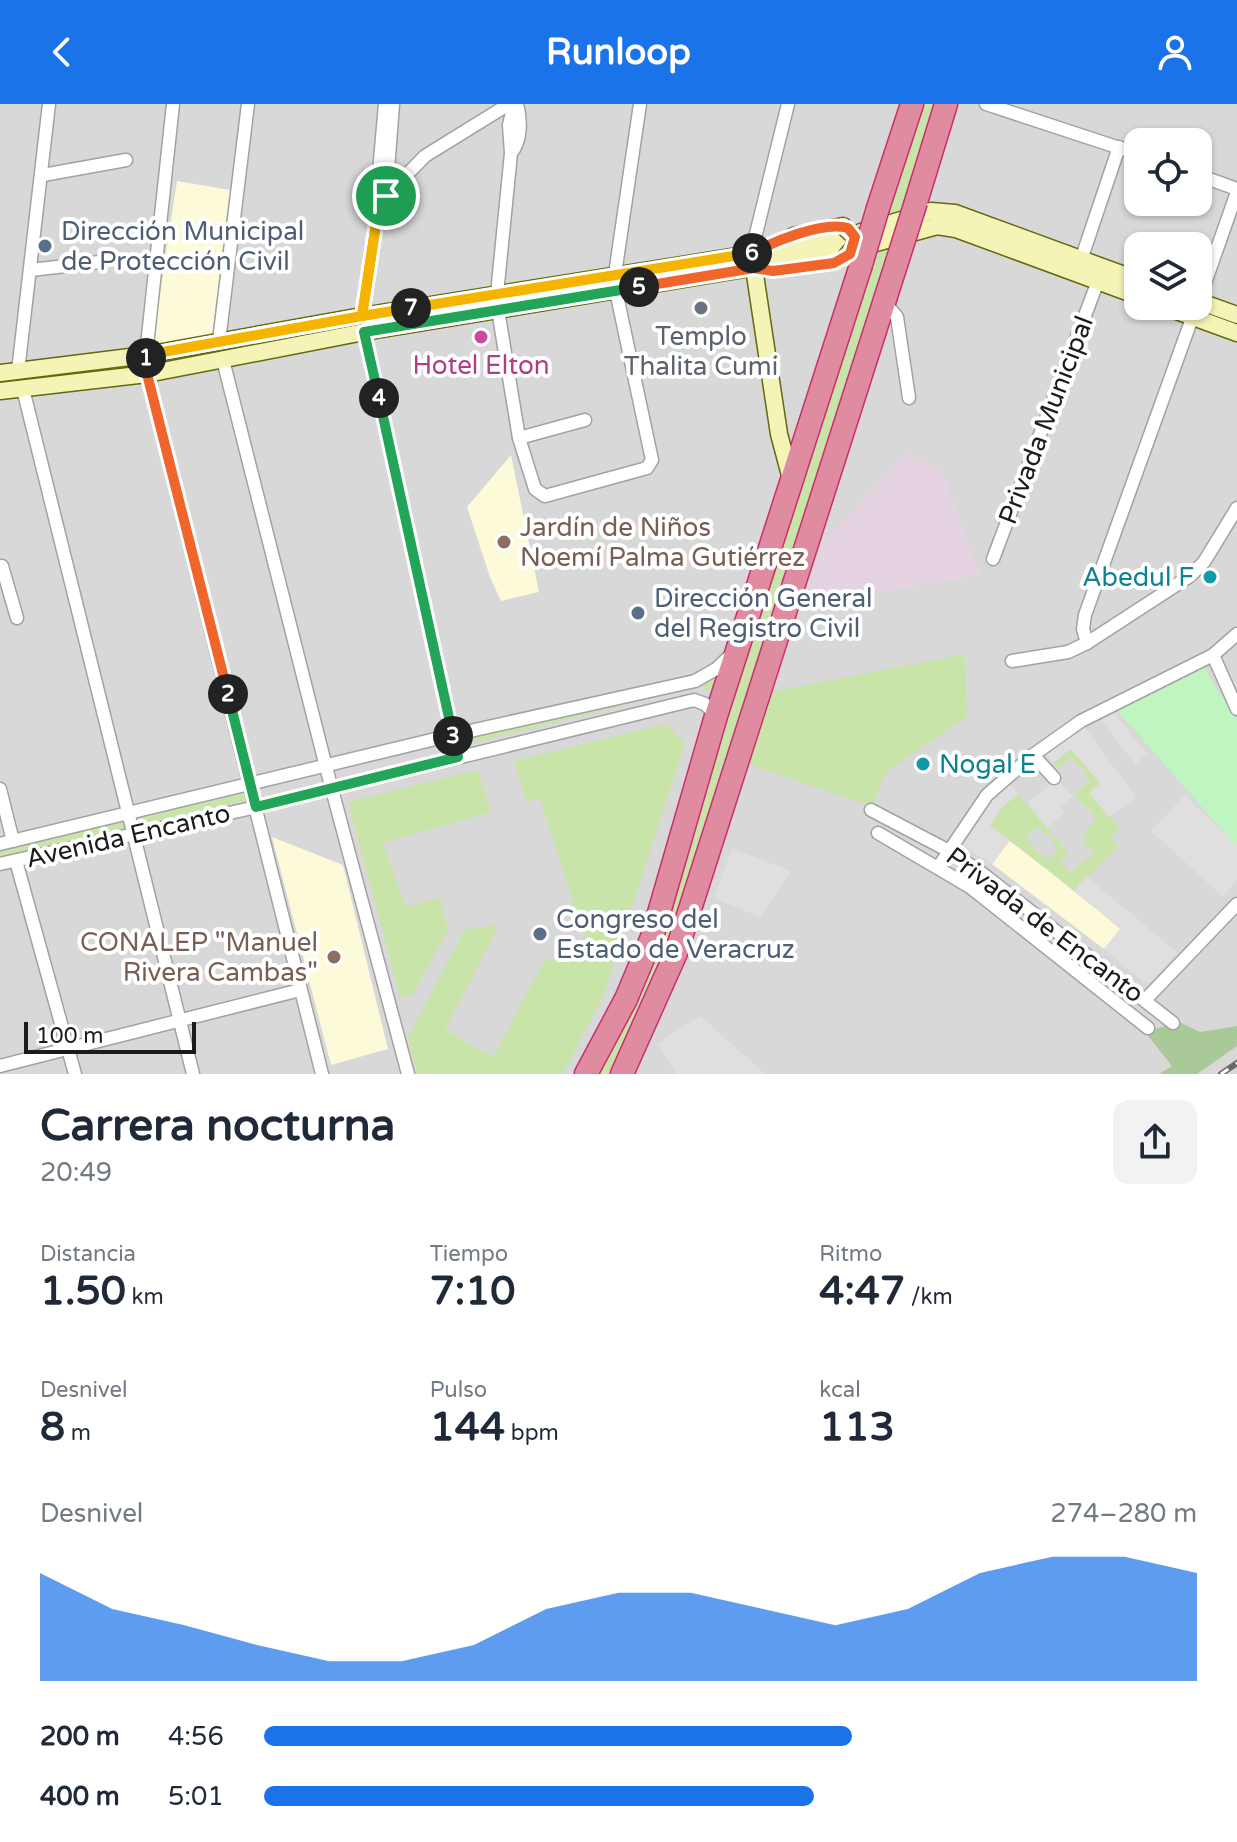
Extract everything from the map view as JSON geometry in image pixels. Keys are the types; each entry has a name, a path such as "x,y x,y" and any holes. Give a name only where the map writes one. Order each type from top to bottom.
{"highway":[{"path":"586,1074 626,999 652,937 716,716 804,440 852,263 878,208 912,104"},
{"path":"622,1074 676,953 896,265 923,207 946,104"}],"main road":[{"path":"752,261 838,239 923,207 955,213 1124,275"},
{"path":"843,226 852,232 855,242 850,254 852,263 773,271 752,261 784,238 843,226"},
{"path":"0,373 146,355 219,341 363,324 752,261 840,253 937,226 956,229 1124,291"},
{"path":"752,261 779,434 791,479"},
{"path":"1212,309 1237,315"},
{"path":"1212,316 1237,333"},
{"path":"0,391 147,374 223,360 363,324"},
{"path":"779,434 793,441 804,440"}],"street":[{"path":"18,371 49,104"},
{"path":"173,104 146,355 147,374 320,1074"},
{"path":"219,341 248,104"},
{"path":"385,104 363,324 458,757"},
{"path":"386,196 393,104"},
{"path":"376,212 386,196 425,156 513,104"},
{"path":"513,104 509,125 511,153 498,302 519,438 535,489 545,496 651,465 616,282 640,104"},
{"path":"752,261 788,104"},
{"path":"986,104 1124,149"},
{"path":"1081,260 1119,147"},
{"path":"43,175 126,160"},
{"path":"1212,180 1237,190 1212,262"},
{"path":"31,270 100,262"},
{"name":"Privada Municipal","path":"993,559 1098,281"},
{"path":"885,303 897,317 909,398"},
{"path":"1087,643 1083,629 1085,615 1192,320"},
{"path":"223,360 408,1074"},
{"path":"23,389 193,1074"},
{"path":"519,438 585,420"},
{"path":"1012,661 1068,652 1087,643 1190,576 1204,562 1237,508"},
{"path":"2,573 17,618"},
{"path":"939,866 987,795 1033,755 1081,721 1213,655 1237,634"},
{"name":"Avenida Encanto","path":"0,844 452,735 695,681 716,669 738,648"},
{"path":"1213,655 1237,709"},
{"name":"Avenida Encanto","path":"0,864 256,807 694,700 705,704 716,716"},
{"path":"1033,755 1054,778"},
{"path":"0,789 13,841"},
{"name":"Privada de Encanto","path":"871,810 949,851 983,874 1173,1023"},
{"name":"Privada de Encanto","path":"878,833 939,866 1007,914 1148,1028"},
{"path":"16,861 75,1074"},
{"path":"1146,999 1237,904"},
{"path":"0,1066 300,990"}],"shaded area":[{"path":"0,104 1237,104 1237,1074 0,1074"},
{"path":"177,181 230,190 212,336 152,345"},
{"path":"906,454 942,471 980,575 804,605 823,545"},
{"name":"Jardín de Niños Noemí Palma Gutiérrez","path":"511,455 539,592 501,601 467,507"},
{"path":"1112,711 1147,753 1136,765 1101,720"},
{"path":"1083,725 1136,797 1109,817 1089,793 1100,783 1071,749 1053,763 1039,747"},
{"path":"1004,778 1018,794 1001,808 990,826 1010,840 992,864 956,841"},
{"path":"1057,778 1072,796 1060,807 1065,813 1047,828 1027,803"},
{"path":"1185,795 1237,845 1237,880 1223,897 1151,831"},
{"name":"CONALEP \"Manuel Rivera Cambas\"","path":"272,837 343,865 388,1049 331,1065"},
{"path":"1010,840 1121,929 1104,949 992,864"},
{"path":"732,848 791,871 760,917 714,898"},
{"path":"1086,876 1177,952 1148,985 1104,949 1120,929 1074,890"},
{"path":"700,1016 765,1074 677,1074 657,1044"}],"green space":[{"path":"922,104 935,104 656,976 610,1074 597,1074"},
{"path":"965,654 967,716 887,771 872,806 748,764 771,692"},
{"path":"1198,655 1237,719 1237,847 1108,700"},
{"path":"725,661 716,692 699,687 468,744 465,731 697,674"},
{"path":"666,724 685,743 604,994 564,1072 417,1074 408,1038 464,930 499,925 445,1030 493,1057 546,958 569,959 578,954 583,946 584,928 571,908 573,900 540,799 526,802 514,761"},
{"path":"1071,748 1100,784 1089,793 1120,828 1111,837 1118,846 1074,890 990,826 1001,808 1018,794 1051,832 1046,835 1038,826 1026,837 1047,860 1058,849 1050,839 1054,836 1068,853 1060,861 1070,873 1094,853 1083,841 1087,836 1083,832 1096,821 1089,809 1074,795 1090,781 1070,758 1057,768 1053,763"},
{"path":"478,770 491,812 383,843 406,907 440,897 448,930 412,996 400,997 348,802"},
{"path":"243,784 247,800 143,825 139,812"},
{"path":"127,814 131,828 0,857 0,842"},
{"path":"1179,1022 1200,1032 1237,1026 1237,1046 1197,1074 1159,1074 1172,1066 1145,1032"}],"railway":[{"path":"1221,1074 1237,1063"}],"place":[{"name":"Dirección Municipal de Protección Civil","path":"45,246"},
{"name":"Templo Thalita Cumi","path":"701,308"},
{"name":"Hotel Elton","path":"481,337"},
{"name":"Jardín de Niños Noemí Palma Gutiérrez","path":"504,542"},
{"name":"Abedul F","path":"1210,577"},
{"name":"Dirección General del Registro Civil","path":"638,613"},
{"name":"Nogal E","path":"923,764"},
{"name":"Congreso del Estado de Veracruz","path":"540,934"},
{"name":"CONALEP \"Manuel Rivera Cambas\"","path":"334,957"}],"route":[{"path":"386,196 376,206 362,316 751,254 784,238 835,227 848,228 855,242 850,254 834,263 773,271 754,268 364,332 458,757 256,807 147,374 146,355 362,316 377,217 386,196"}]}
